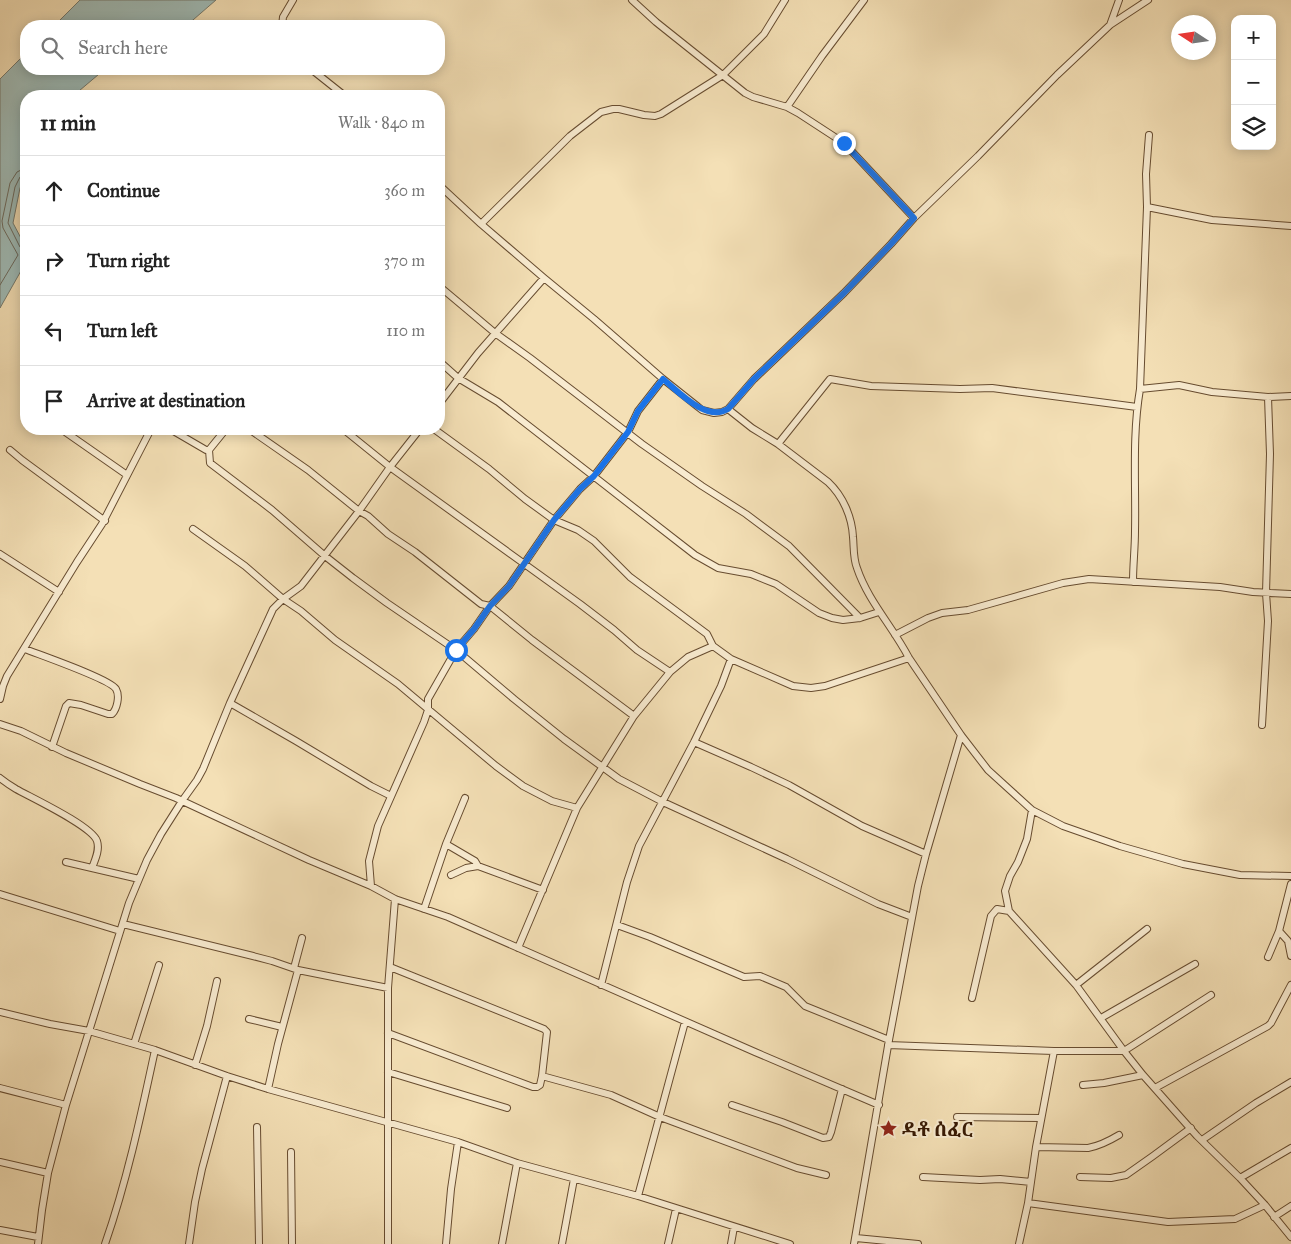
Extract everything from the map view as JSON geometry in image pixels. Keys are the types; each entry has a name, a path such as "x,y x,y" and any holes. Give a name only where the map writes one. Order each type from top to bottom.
{"street":[{"path":"283,20 293,0"},
{"path":"632,0 656,22 746,93 753,97 787,107 844,143 914,218"},
{"path":"481,224 570,136 600,112 620,109 655,116 723,75 764,34 785,0"},
{"path":"787,107 864,0"},
{"path":"1110,25 1118,0"},
{"path":"445,190 481,224 663,379 702,410 714,413 722,412 728,409 754,379 844,293 914,218 1058,75 1110,25 1148,0"},
{"path":"319,75 337,90"},
{"path":"1133,582 1135,532 1134,471 1137,407 1140,389 1147,207 1146,174 1149,136"},
{"path":"1147,207 1212,220 1291,226"},
{"path":"445,396 495,333 544,278"},
{"path":"445,291 495,333 679,470 746,514 789,546 860,618"},
{"path":"445,367 458,378 498,402 695,555 710,564 718,568 751,574 776,584 819,612 832,618 843,620 860,618 879,612"},
{"path":"371,886 369,861 378,826 424,722 428,710 428,700 456,650 490,606 509,586 554,520 580,489 594,476 628,432 638,411 663,379"},
{"path":"778,444 830,379 871,386 960,389 992,388 1137,407"},
{"path":"1140,389 1179,385 1212,392 1268,397 1291,396"},
{"path":"1262,725 1268,621 1266,593 1270,454 1268,397"},
{"path":"728,409 828,482 839,496 851,523 856,567 872,601 961,735 988,770 1032,810 1063,826 1120,846 1183,864 1240,875 1291,876"},
{"path":"69,435 127,475"},
{"path":"0,699 7,676 104,521 148,435"},
{"path":"180,435 209,450"},
{"path":"221,435 209,450 210,463 272,510 325,556 387,603 456,650 514,699 619,779 663,802 787,859 878,904 912,917"},
{"path":"258,435 308,470 359,511 366,514 388,534 415,552 481,604 490,606 634,716"},
{"path":"350,435 390,467 580,604 637,650 670,672"},
{"path":"0,1230 38,1241 48,1173 66,1105 129,903 138,879 161,834 203,769 267,619 278,603 301,586 415,435"},
{"path":"442,435 554,520 578,530 594,541 630,577 707,634 713,646 732,659 793,686 811,688 825,686 909,658"},
{"path":"10,450 104,521"},
{"path":"193,529 245,566 283,599 398,684 496,766 523,786 552,801 577,808"},
{"path":"0,554 59,592"},
{"path":"895,635 928,618 968,610 1063,583 1089,579 1291,594"},
{"path":"518,948 577,808 634,716 670,672 688,657 713,646"},
{"path":"25,649 112,684 118,695 115,711 112,714 69,703 66,706 52,746"},
{"path":"601,985 627,882 639,846 694,742 732,659"},
{"path":"230,703 391,796"},
{"path":"0,724 21,731 140,784 182,800 301,856 371,886 395,899 448,917 879,1105"},
{"path":"918,1244 855,1241 918,886 961,735"},
{"path":"694,742 790,785 862,826 926,854"},
{"path":"0,778 16,789 68,817 94,835 98,846 92,868"},
{"path":"424,909 446,844 465,798"},
{"path":"1032,810 1027,839 1005,891 1009,912 1076,985 1143,1075 1265,1205 1291,1237"},
{"path":"446,844 475,861 478,866"},
{"path":"66,862 138,879"},
{"path":"451,875 466,868 478,866 543,890"},
{"path":"1268,957 1279,931 1291,884"},
{"path":"0,894 120,931"},
{"path":"388,1244 388,988 395,899"},
{"path":"972,998 991,916 997,909 1009,912"},
{"path":"122,924 253,956 296,969 388,988"},
{"path":"617,925 744,977 760,976 786,987 805,1006 889,1043 1054,1051 1124,1051 1211,995"},
{"path":"1076,985 1148,929"},
{"path":"1279,931 1288,941 1291,956"},
{"path":"268,1089 302,938"},
{"path":"1101,1018 1195,964"},
{"path":"134,1044 159,965"},
{"path":"388,1033 533,1087 540,1085 546,1032 544,1029 390,967"},
{"path":"195,1065 208,1026 217,981"},
{"path":"1155,1088 1268,1026 1291,985"},
{"path":"0,1012 89,1031 155,1050 268,1089 458,1142 517,1163 638,1196 790,1244"},
{"path":"249,1019 282,1027"},
{"path":"638,1196 685,1022"},
{"path":"105,1244 139,1123 155,1050"},
{"path":"1019,1244 1028,1203 1030,1182 1054,1051"},
{"path":"388,1072 507,1108"},
{"path":"1083,1085 1143,1075"},
{"path":"189,1244 202,1169 227,1076"},
{"path":"542,1076 611,1095 660,1117 797,1168 826,1175"},
{"path":"1202,1140 1256,1103 1291,1082"},
{"path":"0,1088 66,1105"},
{"path":"732,1105 823,1138 829,1137 831,1132 842,1089"},
{"path":"956,1117 1041,1118"},
{"path":"257,1127 259,1244"},
{"path":"1080,1177 1111,1178 1126,1175 1191,1128"},
{"path":"1036,1147 1088,1148 1108,1142 1119,1135"},
{"path":"446,1244 458,1142"},
{"path":"1240,1178 1291,1148"},
{"path":"291,1152 292,1244"},
{"path":"0,1162 48,1173"},
{"path":"502,1244 517,1163"},
{"path":"923,1177 980,1180 1000,1179 1030,1182"},
{"path":"562,1244 574,1179"},
{"path":"1028,1203 1168,1222 1234,1219 1265,1205"},
{"path":"1274,1217 1291,1206"},
{"path":"668,1244 676,1208"},
{"path":"731,1244 734,1227"}],"water":[{"path":"80,0 216,0 193,20 60,20"},
{"path":"20,59 20,75 98,75 80,90 20,90 20,188 13,223 20,236 20,273 0,308 0,79"}],"place":[{"name":"ዳቶ ሰፈር","path":"888,1129"}],"route":[{"path":"456,650 490,606 509,586 554,520 580,489 594,476 628,432 634,417 663,379 702,410 714,413 728,409 754,379 844,293 914,218 844,143"}]}
